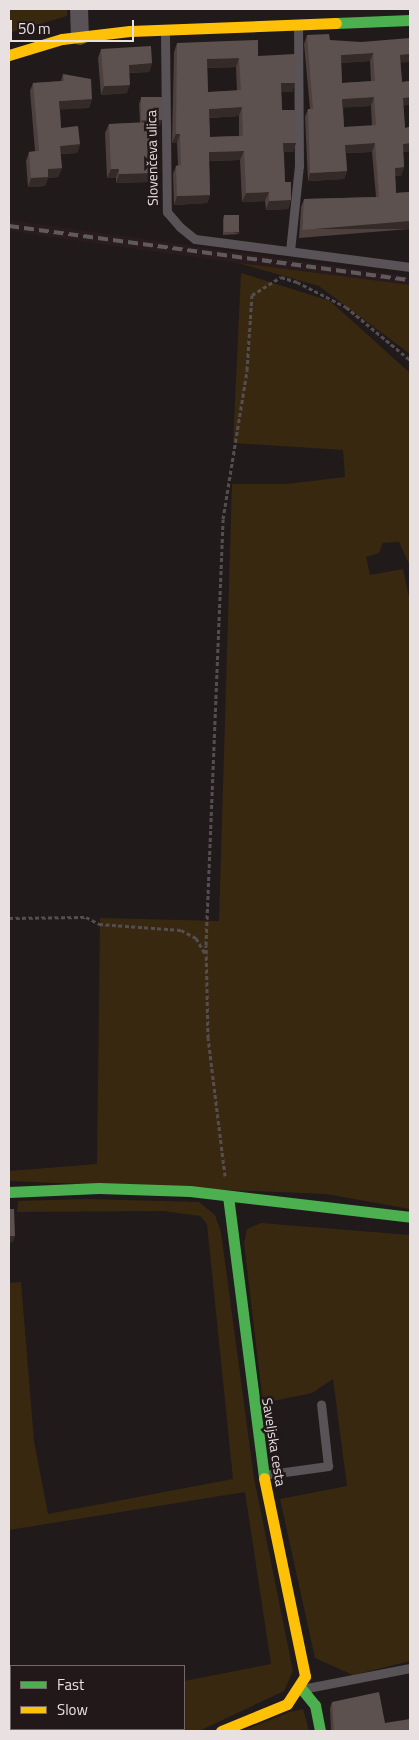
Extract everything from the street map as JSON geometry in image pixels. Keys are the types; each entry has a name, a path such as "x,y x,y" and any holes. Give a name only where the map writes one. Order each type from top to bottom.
{"street":[{"path":"79,9 80,36"},
{"path":"9,55 80,36 165,29 298,24 330,16 410,20"},
{"path":"9,1192 98,1188 228,1196 410,1217"},
{"name":"Saveljska cesta","path":"228,1196 263,1475 282,1580 304,1659 301,1688"},
{"path":"222,1731 282,1706 301,1688 315,1705 320,1731"}],"lane":[{"path":"290,251 299,166 298,24"},
{"name":"Slovenčeva ulica","path":"165,29 167,212 196,239 410,267"},
{"path":"263,1475 328,1466 320,1404"},
{"path":"301,1688 324,1688 410,1668"}],"path":[{"path":"228,1196 216,1130 206,956 223,519 247,370 247,329 252,295 281,278 296,282 346,307 410,360"},
{"path":"9,918 86,917 99,924 182,930 196,938 206,956"}],"shaded area":[{"path":"9,9 67,9 67,16 9,33"},
{"path":"9,220 410,276 409,287 9,231"},
{"path":"238,263 410,285 410,354 319,286"},
{"path":"241,273 330,301 410,373 410,566 399,542 383,543 379,553 366,557 370,575 403,569 410,602 410,1209 326,1194 9,1181 9,1171 97,1164 100,918 219,921 232,484 287,484 345,477 343,450 233,443"},
{"path":"86,1199 199,1202 215,1215 221,1232 254,1478 293,1671 284,1691 199,1731 9,1731 10,1722 10,1730 185,1730 185,1681 271,1664 245,1492 9,1530 9,1283 21,1282 34,1441 48,1514 233,1479 207,1224 200,1216 163,1211 17,1212 18,1201"},
{"path":"261,1223 410,1235 410,1661 353,1675 315,1658 280,1499 347,1486 333,1379 312,1393 263,1403 244,1243 247,1229"},
{"path":"303,1709 309,1731 242,1731 290,1712"}],"building":[{"path":"329,34 330,40 361,42 410,38 410,54 400,55 402,82 410,81 410,97 403,98 405,128 410,127 410,143 403,144 404,167 395,168 396,193 410,192 410,221 302,230 304,199 379,197 375,143 345,145 347,171 310,173 308,109 313,109 307,35","holes":["373,53 375,81 342,83 341,55","374,97 376,125 344,127 342,99"]},
{"path":"258,40 258,56 295,54 295,83 281,83 282,110 296,110 296,143 283,143 285,182 291,182 291,200 269,201 269,192 246,193 244,151 209,152 210,195 177,196 176,166 181,165 180,134 176,134 177,43","holes":["239,58 241,90 208,92 207,59","242,107 243,136 210,137 209,109"]},
{"path":"151,46 152,63 129,65 130,85 104,86 101,49"},
{"path":"63,74 91,79 92,99 59,101 61,128 78,126 80,144 60,146 62,168 48,169 48,177 31,178 29,152 39,151 33,83 64,81"},
{"path":"141,97 162,97 162,120 141,120"},
{"path":"149,122 151,173 119,174 119,169 111,169 109,124"},
{"path":"224,215 239,215 239,232 224,232"},
{"path":"9,1209 14,1209 15,1236 9,1236"},
{"path":"379,1692 385,1723 410,1719 410,1731 334,1731 332,1702"}],"railway":[{"path":"9,226 410,280"}],"traffic: fast":[{"path":"336,23 410,20"},
{"path":"9,1192 99,1188 190,1191 410,1217"},
{"path":"228,1196 264,1478"},
{"path":"301,1688 315,1705 320,1731"}],"traffic: slow":[{"path":"9,55 62,39 130,31 336,23"},
{"path":"221,1731 287,1704 305,1676 264,1478"}]}
